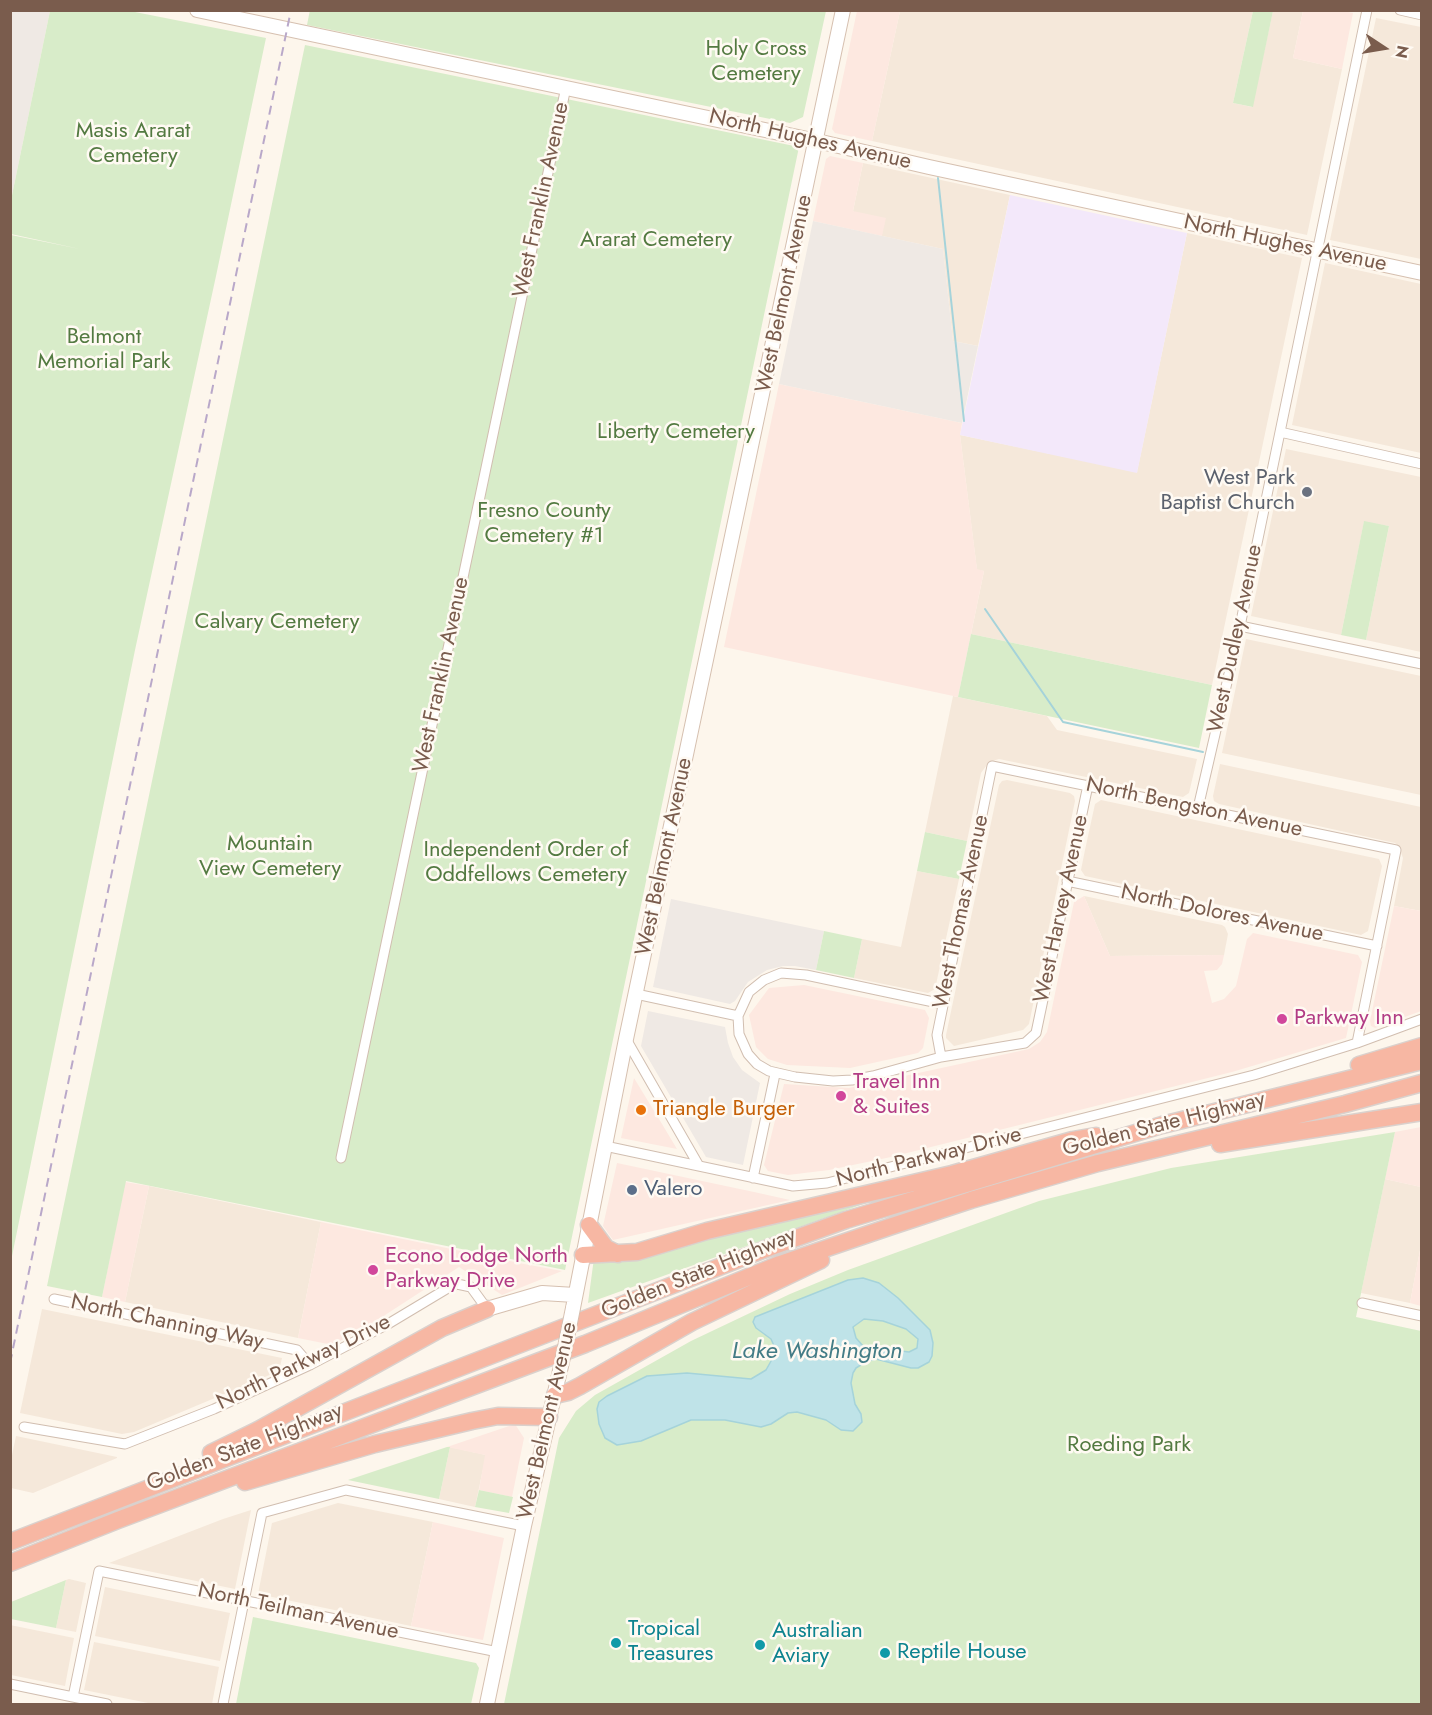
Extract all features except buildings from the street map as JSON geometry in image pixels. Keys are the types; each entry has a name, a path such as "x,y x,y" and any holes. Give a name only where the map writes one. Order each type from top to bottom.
{"highway":[{"path":"1306,1090 1324,1075 1422,1046"},
{"name":"Golden State Highway","path":"10,1542 762,1250 846,1220 1162,1125 1422,1061"},
{"name":"Golden State Highway","path":"10,1563 117,1520 585,1344 780,1264 971,1200 1098,1163 1346,1104 1422,1083"},
{"path":"1098,1163 1422,1112"},
{"path":"583,1255 637,1252 719,1228 952,1174 1073,1140 1162,1125"},
{"path":"589,1225 606,1248 619,1254"},
{"path":"555,1395 580,1386 692,1322 786,1276 851,1248 892,1226"},
{"path":"135,1493 258,1430 442,1328 487,1309"},
{"path":"117,1520 375,1444 498,1416 549,1417"}],"main road":[{"name":"North Hughes Avenue","path":"197,10 566,87 1422,273"},
{"name":"West Belmont Avenue","path":"487,1704 524,1526 562,1362 626,1039 843,10"},
{"path":"487,1309 542,1293 574,1302"}],"street":[{"name":"West Dudley Avenue","path":"1198,808 1240,626 1367,10"},
{"path":"1400,10 1422,15"},
{"name":"West Franklin Avenue","path":"341,1158 566,87"},
{"path":"1280,432 1422,464"},
{"path":"1240,626 1422,664"},
{"name":"North Bengston Avenue","path":"992,766 1396,850 1377,946"},
{"name":"West Thomas Avenue","path":"940,1058 937,1035 992,766"},
{"name":"West Harvey Avenue","path":"940,1058 1025,1043 1036,1033 1088,785"},
{"name":"North Dolores Avenue","path":"1068,881 1377,946"},
{"path":"1357,1043 1377,946"},
{"path":"940,1058 852,1080 815,1079 775,1074 762,1068 748,1054 739,1034 738,1016 743,1002 755,986 774,975 788,973 943,1004"},
{"path":"636,994 738,1016"},
{"name":"North Parkway Drive","path":"605,1146 793,1186 827,1183 1254,1075 1357,1043 1422,1019"},
{"path":"626,1039 699,1166"},
{"path":"753,1178 775,1074"},
{"name":"North Parkway Drive","path":"24,1427 125,1444 214,1409 310,1365 457,1284 467,1285 474,1289 487,1309"},
{"name":"North Channing Way","path":"54,1299 297,1350 310,1365"},
{"path":"1362,1304 1422,1316"},
{"path":"223,1704 262,1513 346,1490 524,1526"},
{"name":"North Teilman Avenue","path":"73,1697 99,1571 498,1652"},
{"path":"10,1684 107,1704"}],"shaded area":[{"path":"11,11 50,11 11,200"},
{"path":"857,11 900,11 872,141 835,133 832,129"},
{"path":"900,11 1253,11 1233,103 1252,107 1273,11 1303,11 1293,58 1342,69 1307,235 872,141"},
{"path":"1303,11 1353,13 1342,69 1293,58"},
{"path":"1376,18 1421,27 1421,259 1330,240"},
{"path":"830,156 863,163 853,211 886,218 882,236 813,221 826,159"},
{"path":"863,163 1010,195 978,346 953,341 943,249 882,236 853,211"},
{"path":"1010,195 1187,233 1137,473 960,435"},
{"path":"813,221 943,249 953,341 978,346 962,423 779,384"},
{"path":"1187,233 1302,258 1212,685 971,634 984,571 977,570 960,435 1137,472"},
{"path":"1325,263 1421,284 1421,453 1292,425"},
{"path":"779,384 962,423 960,435 977,569 984,571 958,697 724,647"},
{"path":"1286,449 1421,477 1421,652 1366,640 1389,526 1364,522 1341,635 1251,616"},
{"path":"1246,639 1421,676 1421,795 1222,753"},
{"path":"953,696 1047,716 1057,730 1197,759 1189,793 1183,797 999,759 989,762 981,773 967,841 925,832"},
{"path":"1220,764 1421,807 1421,911 1394,906 1403,858 1395,843 1219,804 1214,801 1213,796"},
{"path":"1007,780 1070,793 1074,796 1075,801 1029,1024 1023,1030 954,1046 946,1035 999,785 1002,781"},
{"path":"1101,800 1379,859 1382,866 1368,931 1361,935 1085,876 1081,870 1085,850 1095,804"},
{"path":"917,871 959,879 935,989 928,993 854,978 862,939 901,947"},
{"path":"1084,896 1222,925 1228,934 1224,955 1110,956"},
{"path":"1084,896 1110,956 1224,955 1222,964 1217,970 1204,971 1212,1003 1224,999 1236,986 1247,939 1253,933 1358,955 1362,962 1346,1038 1232,1072 891,1157 829,1170 788,1175 768,1171 764,1165 784,1084 849,1088 1029,1049 1040,1042 1047,1032 1074,902"},
{"path":"671,899 824,931 816,970 783,966 767,970 748,982 735,1001 730,1004 653,987"},
{"path":"1394,906 1421,911 1421,1011 1375,1028 1371,1026 1370,1021"},
{"path":"804,985 925,1010 929,1018 923,1048 918,1053 850,1068 787,1065 768,1059 756,1047 749,1015 769,988"},
{"path":"648,1011 725,1027 733,1057 742,1070 760,1083 743,1165 706,1157 641,1046"},
{"path":"634,1078 662,1124 677,1149 621,1138"},
{"path":"1421,1127 1421,1187 1385,1179 1395,1132"},
{"path":"617,1163 790,1200 613,1240 603,1226"},
{"path":"1385,1179 1421,1187 1421,1245 1410,1303 1361,1293"},
{"path":"125,1182 149,1186 125,1302 102,1297"},
{"path":"149,1186 321,1222 298,1338 125,1302"},
{"path":"321,1222 562,1271 502,1295 459,1267 382,1317 333,1345 298,1338"},
{"path":"1421,1245 1422,1305 1421,1306 1410,1303"},
{"path":"42,1309 282,1358 279,1371 134,1432 122,1434 20,1413"},
{"path":"515,1424 524,1438 512,1497 479,1490 485,1455 447,1447"},
{"path":"16,1436 117,1458 33,1493 11,1488 11,1460"},
{"path":"450,1447 486,1455 475,1507 439,1499"},
{"path":"338,1503 433,1522 411,1626 258,1594 272,1523"},
{"path":"251,1510 235,1589 109,1563 223,1519"},
{"path":"433,1522 504,1538 483,1640 411,1626"},
{"path":"66,1580 86,1583 76,1632 56,1628"},
{"path":"105,1587 230,1613 220,1661 95,1636"},
{"path":"10,1625 74,1638 65,1686 11,1675"},
{"path":"94,1642 219,1667 212,1704 153,1704 84,1690"}],"green space":[{"name":"Holy Cross Cemetery","path":"310,10 826,11 803,117 790,123 307,25"},
{"name":"Belmont Memorial Park","path":"50,11 130,11 266,38 135,650 11,1261 11,235 80,249 11,234 11,200"},
{"path":"1253,11 1273,11 1253,107 1233,103"},
{"path":"305,45 799,147 565,1270 126,1181 102,1297 47,1286"},
{"path":"1364,521 1389,526 1366,640 1341,635"},
{"path":"971,634 1212,685 1199,748 958,697"},
{"path":"925,832 967,841 959,879 917,871"},
{"path":"824,931 862,939 854,978 816,970"},
{"name":"Roeding Park","path":"1395,1132 1356,1317 1421,1331 1421,1704 504,1704 559,1438 576,1411 595,1395 691,1341 790,1294 848,1270 1039,1201 1171,1168"},
{"path":"869,1202 588,1303 594,1258"},
{"path":"450,1447 439,1499 348,1480"},
{"path":"479,1490 513,1497 509,1513 475,1507"},
{"path":"66,1580 56,1628 11,1619 11,1602"},
{"path":"253,1617 476,1663 479,1668 471,1704 236,1704"}],"water":[{"name":"Lake Washington","path":"863,1278 879,1283 898,1298 930,1330 933,1343 929,1362 918,1368 876,1359 867,1361 856,1368 851,1383 855,1404 861,1414 862,1422 853,1431 841,1430 826,1420 797,1412 788,1413 771,1424 761,1427 725,1420 691,1420 641,1441 617,1445 605,1438 599,1424 597,1409 599,1402 607,1396 647,1376 687,1373 751,1379 766,1370 775,1354 771,1339 756,1328 753,1322 755,1317 848,1280","holes":["864,1319 883,1321 906,1329 918,1339 917,1348 909,1352 863,1346 856,1338 853,1327"]}],"waterway":[{"path":"938,178 964,421"},
{"path":"985,609 1063,722 1203,752"}],"railway":[{"path":"10,1363 291,10"}],"place":[{"name":"West Park Baptist Church","path":"1307,492"},
{"name":"Parkway Inn","path":"1282,1019"},
{"name":"Travel Inn & Suites","path":"841,1096"},
{"name":"Triangle Burger","path":"641,1110"},
{"name":"Valero","path":"632,1190"},
{"name":"Econo Lodge North Parkway Drive","path":"373,1270"},
{"name":"Tropical Treasures","path":"616,1643"},
{"name":"Australian Aviary","path":"760,1645"},
{"name":"Reptile House","path":"885,1653"}],"park label":[{"name":"Masis Ararat Cemetery","path":"133,144"},
{"name":"Ararat Cemetery","path":"656,241"},
{"name":"Liberty Cemetery","path":"676,433"},
{"name":"Fresno County Cemetery #1","path":"544,524"},
{"name":"Calvary Cemetery","path":"277,623"},
{"name":"Mountain View Cemetery","path":"270,858"},
{"name":"Independent Order of Oddfellows Cemetery","path":"526,864"}]}
